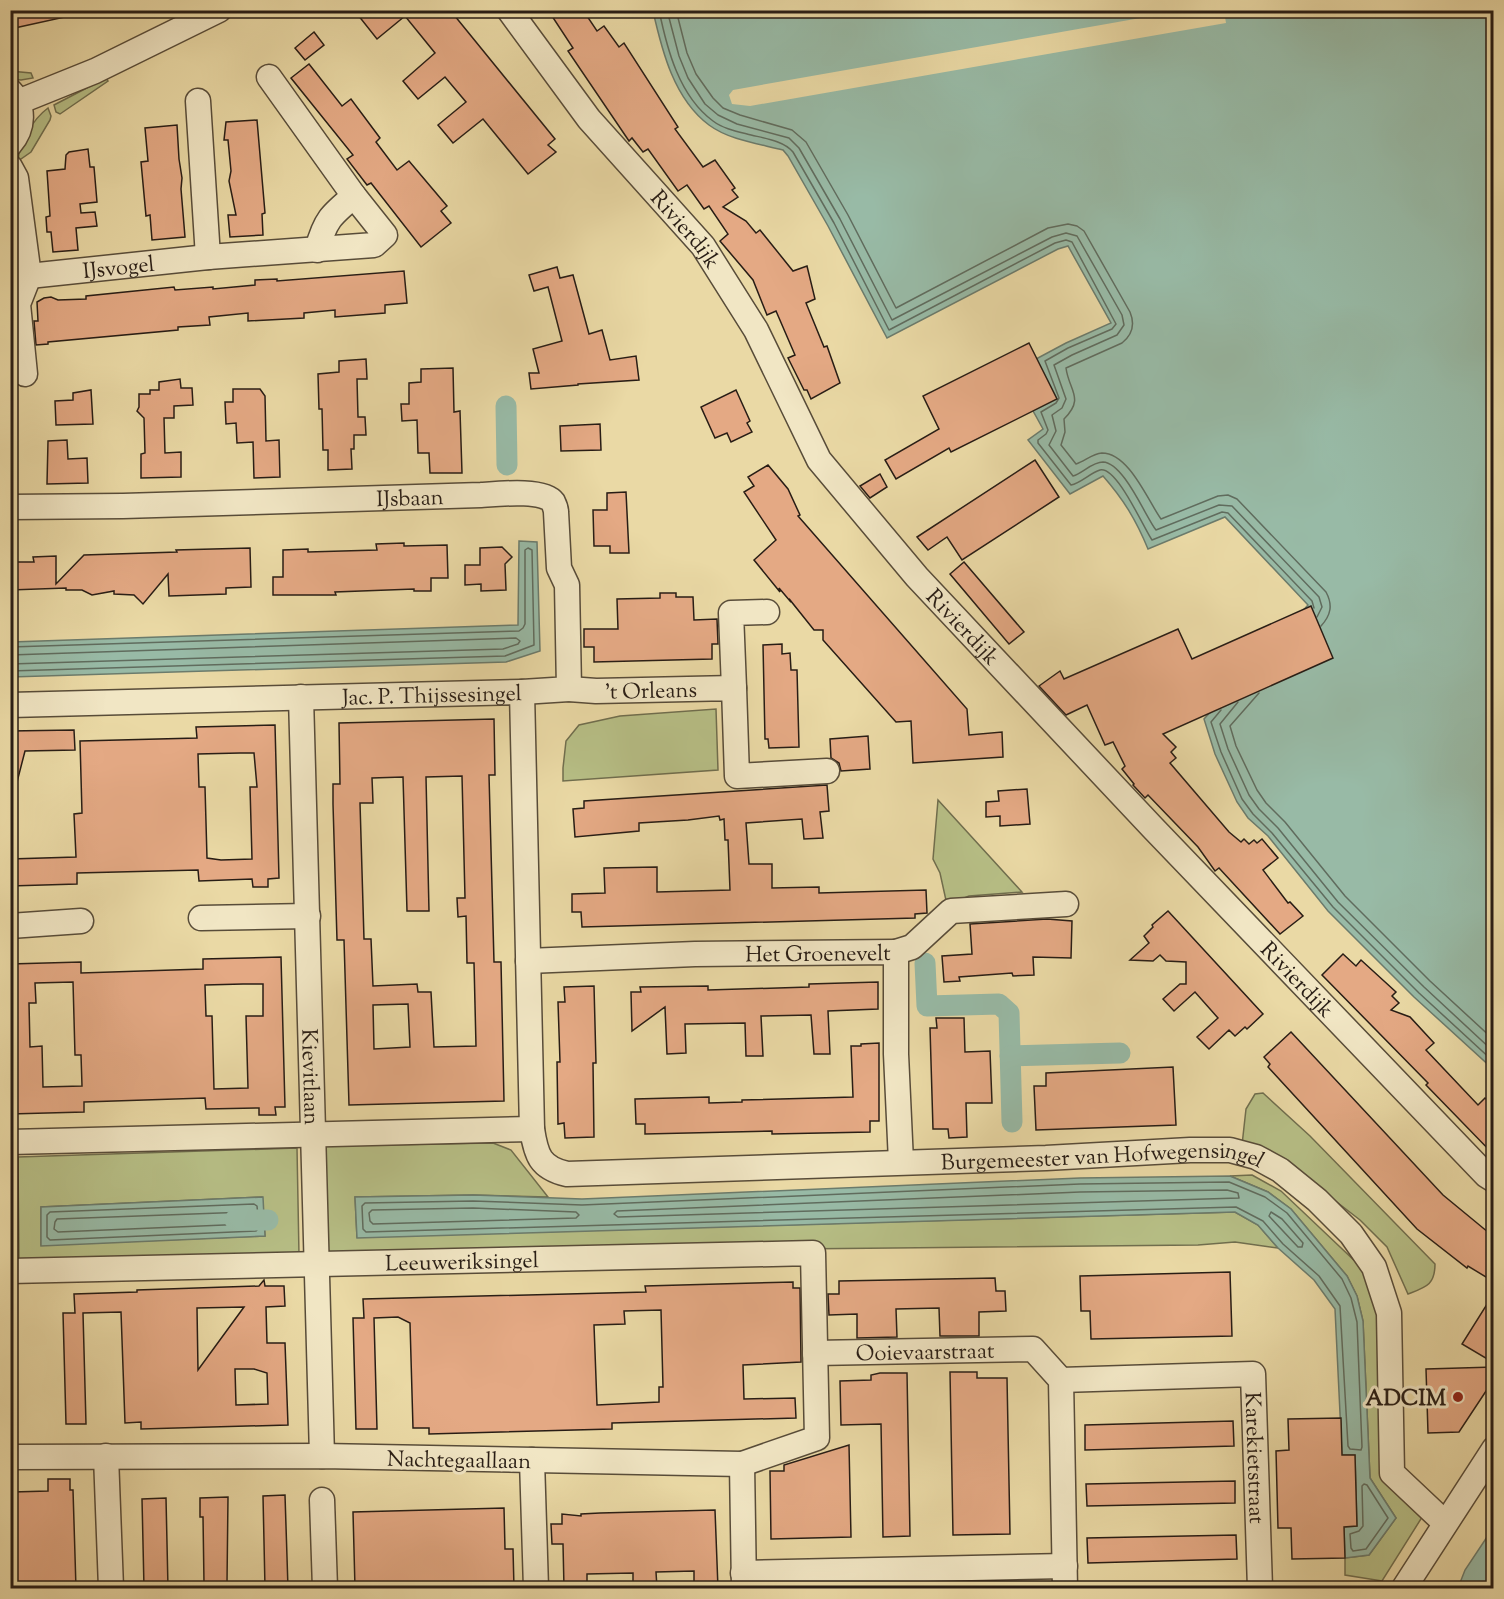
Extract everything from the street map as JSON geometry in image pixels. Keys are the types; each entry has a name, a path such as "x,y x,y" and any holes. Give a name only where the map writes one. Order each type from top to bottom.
{"street":[{"path":"10,144 19,130 21,120 14,97 95,71 219,10"},
{"name":"Rivierdijk","path":"509,10 589,119 703,246 756,330 819,460 917,577 1161,837 1486,1175 1494,1180"},
{"name":"IJsvogel","path":"29,276 208,257 374,245 385,235 354,196 269,77"},
{"path":"198,101 208,257"},
{"path":"10,166 16,178 29,276 18,304 25,374"},
{"path":"317,250 322,230 331,215 354,196"},
{"name":"IJsbaan","path":"17,504 459,495 537,494 548,497 554,503 556,512 559,568 567,585 569,689"},
{"path":"767,612 731,613 737,776 827,771"},
{"name":"'t Orleans","path":"569,689 596,691 734,688"},
{"path":"522,692 569,689"},
{"name":"Jac. P. Thijssesingel","path":"10,705 522,692 532,1129"},
{"name":"Kievitlaan","path":"301,697 322,1456"},
{"path":"896,952 912,947 951,910 1066,904"},
{"path":"201,918 308,916"},
{"path":"10,926 81,921"},
{"name":"Het Groenevelt","path":"528,961 695,954 896,952 896,1054 901,1162"},
{"path":"10,1142 532,1129"},
{"name":"Burgemeester van Hofwegensingel","path":"532,1129 540,1160 552,1171 567,1174 1230,1150 1256,1157 1280,1170 1317,1200 1351,1234 1374,1267 1389,1313 1392,1473 1445,1522"},
{"name":"Leeuweriksingel","path":"10,1271 813,1253 815,1353"},
{"name":"Ooievaarstraat","path":"815,1353 1033,1349 1061,1380"},
{"name":"Nachtegaallaan","path":"10,1457 322,1456 742,1464 817,1438 815,1353"},
{"name":"Karekietstraat","path":"1061,1380 1253,1374 1260,1588"},
{"path":"742,1464 744,1581 1065,1577 1061,1380"},
{"path":"1404,1588 1494,1449"},
{"path":"106,1456 111,1588"},
{"path":"532,1460 537,1588"},
{"path":"322,1500 325,1588"}],"green space":[{"path":"10,71 31,73 33,78 11,79"},
{"path":"106,78 108,81 60,114 56,112 54,105"},
{"path":"48,108 50,120 31,152 18,161 28,132 37,118"},
{"path":"716,709 718,770 563,781 566,741 579,725 620,716"},
{"path":"938,800 1022,892 969,896 947,905 940,873 933,859"},
{"path":"1263,1093 1310,1136 1435,1264 1433,1277 1428,1284 1408,1294 1387,1247 1360,1220 1290,1166 1242,1145 1246,1109 1255,1094"},
{"path":"493,1143 511,1150 548,1197 473,1195 355,1197 357,1237 1235,1212 1258,1225 1278,1248 1235,1242 1198,1245 793,1249 323,1259 318,1146"},
{"path":"297,1148 299,1255 19,1263 18,1157","holes":["262,1197 265,1236 41,1245 41,1207"]},
{"path":"1252,1175 1281,1191 1359,1265 1376,1290 1388,1472 1424,1514 1382,1581 1345,1575 1345,1558 1369,1555 1396,1518 1370,1478 1363,1321 1357,1296 1347,1276 1291,1209 1268,1192 1230,1176"}],"water":[{"path":"653,11 1493,11 1493,1069 1414,997 1328,911 1268,836 1248,818 1237,802 1215,754 1204,719 1308,605 1225,517 1148,549 1129,511 1103,476 1070,494 1028,440 1043,429 1032,409 1036,359 1111,323 1068,246 1058,249 887,338 788,156 783,150 745,141 717,130 697,114 678,88 671,73"},
{"path":"519,541 537,542 540,651 506,662 11,677 11,642 518,625"},
{"path":"1230,1176 1268,1192 1291,1209 1347,1276 1357,1296 1363,1321 1370,1478 1396,1518 1369,1555 1345,1558 1344,1527 1357,1526 1355,1455 1342,1455 1335,1309 1314,1280 1278,1248 1258,1225 1235,1212 357,1238 355,1197 473,1195 582,1199 1080,1178"},
{"path":"263,1197 265,1236 41,1246 41,1207"},
{"path":"1493,1528 1494,1578 1492,1588 1458,1588 1465,1570"}],"pier":[{"path":"1180,11 1224,11 1226,23 750,106 732,104 729,95 733,90"}],"building":[{"path":"10,10 64,10 65,17 10,29"},
{"path":"354,10 450,10 555,139 548,145 556,152 528,174 483,119 453,143 438,125 466,102 445,77 418,99 403,81 435,53 405,16 377,39"},
{"path":"548,10 583,10 597,31 604,26 619,47 624,43 678,127 675,129 703,167 715,160 735,188 732,190 738,197 723,207 746,221 756,233 760,230 793,271 807,266 815,299 806,303 824,347 827,346 840,383 811,399 788,358 795,355 776,311 767,315 753,280 720,241 728,234 709,206 704,209 687,185 678,191 648,149 643,152 632,138 629,141 568,51 573,48"},
{"path":"314,32 324,45 305,60 295,48"},
{"path":"309,64 342,106 351,99 380,138 376,142 397,170 409,161 447,206 441,211 451,223 421,247 371,183 367,185 347,159 353,155 291,78"},
{"path":"257,120 265,213 262,214 263,235 230,237 228,215 236,215 229,181 231,171 228,140 224,140 226,122"},
{"path":"177,125 185,237 152,240 150,215 146,216 141,162 148,161 145,128"},
{"path":"88,149 90,167 94,167 97,202 80,204 81,213 95,212 97,226 76,228 78,250 53,252 51,232 47,232 46,217 50,216 47,171 65,169 66,155 69,152"},
{"path":"557,267 560,278 573,275 589,334 602,330 610,360 636,356 639,380 531,389 529,373 539,373 533,349 562,341 548,287 534,291 529,275"},
{"path":"404,271 407,303 385,305 385,313 335,317 335,310 304,313 304,318 248,321 248,313 209,317 210,325 178,327 178,330 36,345 34,321 38,321 37,302 44,298 86,299 86,296 174,287 175,290 213,287 213,289 255,285 255,280 277,279 277,281"},
{"path":"1029,343 1057,399 951,452 949,448 896,479 885,460 939,429 923,396"},
{"path":"366,359 367,379 357,379 358,417 365,417 366,435 354,435 354,449 351,449 352,469 328,470 328,450 323,450 318,374 339,372 339,361"},
{"path":"453,368 454,412 460,411 462,473 430,473 429,453 418,453 417,420 402,421 401,404 409,404 409,383 421,382 421,369"},
{"path":"180,379 181,388 192,388 193,405 174,406 174,418 164,418 165,453 181,452 181,477 141,478 141,454 145,453 144,418 137,411 139,394 150,394 150,390 159,390 159,382"},
{"path":"233,389 260,389 265,396 266,441 279,440 280,477 254,478 253,442 237,443 236,423 226,424 225,402 233,402"},
{"path":"91,390 93,424 56,425 55,401 73,400 73,393"},
{"path":"736,390 750,421 747,423 752,432 731,442 727,433 715,438 701,407"},
{"path":"600,424 601,450 561,451 560,426"},
{"path":"67,440 68,459 87,458 88,483 47,484 48,441"},
{"path":"1035,460 1059,497 962,560 947,537 928,550 917,537"},
{"path":"768,465 788,489 800,515 798,516 967,709 969,735 1002,732 1003,757 913,763 911,721 896,722 823,640 823,630 814,630 754,560 776,540 744,492 754,486 748,477"},
{"path":"880,474 887,487 870,498 860,486"},
{"path":"626,492 629,553 610,553 610,546 594,546 593,510 607,510 607,493"},
{"path":"404,543 404,546 447,545 448,578 431,578 431,591 414,591 414,589 335,592 336,595 273,595 273,577 283,577 283,550 308,549 308,552 377,550 376,544"},
{"path":"502,547 512,557 505,564 506,590 481,591 481,584 465,585 465,565 480,565 480,548"},
{"path":"250,548 251,587 226,588 226,594 169,596 168,574 143,604 134,595 114,594 114,591 92,595 82,590 66,590 66,588 10,590 10,562 34,562 33,557 56,556 56,584 84,555"},
{"path":"964,562 1024,632 1009,644 950,574"},
{"path":"660,593 676,593 676,597 693,597 694,620 717,619 718,644 712,644 712,659 594,662 594,647 584,647 584,629 618,629 617,599 660,598"},
{"path":"1311,606 1333,658 1163,734 1176,747 1171,752 1176,758 1170,763 1229,832 1241,842 1244,839 1249,844 1254,840 1257,843 1262,839 1278,858 1263,870 1288,903 1290,902 1303,916 1280,934 1219,868 1215,871 1198,847 1148,795 1145,798 1133,785 1122,769 1125,766 1113,742 1105,745 1087,705 1066,715 1039,686 1060,671 1064,679 1178,629 1192,659"},
{"path":"782,644 782,654 790,653 791,670 797,670 799,747 769,748 768,739 765,739 763,645"},
{"path":"494,719 495,775 489,775 494,962 501,962 504,1101 349,1105 344,940 337,940 333,804 333,784 340,784 339,723","holes":["462,776 465,898 457,898 458,917 466,916 467,963 474,963 476,1046 434,1047 431,992 418,992 417,984 373,986 371,939 364,939 360,803 373,803 372,778 403,777 407,911 429,911 426,777","408,1004 410,1047 374,1049 373,1005"]},
{"path":"275,725 279,878 268,879 268,887 253,887 252,879 199,881 198,870 77,873 77,884 10,886 10,859 76,857 74,814 82,813 80,741 197,738 196,727","holes":["254,753 257,787 250,787 252,859 207,858 205,787 199,787 198,754"]},
{"path":"74,730 75,750 25,751 16,786 10,785 10,731"},
{"path":"868,736 870,769 841,771 839,763 831,758 830,739"},
{"path":"827,785 829,811 820,812 823,838 804,839 802,819 746,823 749,864 772,864 772,888 819,887 819,893 926,890 927,913 915,914 915,918 582,927 581,912 572,912 572,894 605,893 604,868 657,867 657,892 730,890 728,840 725,840 724,819 720,820 719,816 639,823 639,831 575,837 573,809 584,808 584,801"},
{"path":"1027,789 1030,824 1000,826 1000,816 986,817 986,802 999,801 998,791"},
{"path":"1168,911 1263,1014 1247,1029 1245,1027 1235,1036 1229,1030 1209,1049 1197,1037 1218,1018 1195,992 1174,1011 1163,999 1180,984 1186,984 1186,962 1166,961 1160,955 1153,961 1130,960 1149,943 1144,936 1153,927 1152,925"},
{"path":"1047,919 1072,921 1071,958 1033,957 1034,975 1013,976 1012,973 959,977 960,981 944,982 942,956 972,954 970,924"},
{"path":"1343,954 1356,966 1361,960 1396,992 1392,996 1399,1003 1391,1010 1410,1017 1434,1043 1426,1050 1478,1105 1485,1098 1494,1106 1494,1155 1426,1085 1428,1083 1322,975"},
{"path":"281,957 285,1107 275,1107 276,1115 259,1115 259,1108 206,1109 205,1098 84,1102 84,1112 10,1114 10,964 81,962 81,973 203,969 203,959","holes":["73,982 75,1055 81,1055 82,1086 43,1087 42,1046 30,1047 29,1003 36,1003 35,983","263,984 263,1016 246,1016 248,1088 214,1089 212,1016 206,1016 205,985"]},
{"path":"878,982 878,1009 828,1011 830,1054 814,1054 811,1015 761,1016 763,1056 746,1056 745,1023 685,1024 686,1053 667,1054 665,1007 632,1031 631,992 641,992 640,987 708,986 708,990"},
{"path":"594,986 596,1063 593,1063 594,1137 565,1138 564,1123 558,1124 557,1062 560,1062 558,1002 565,1002 564,987"},
{"path":"936,1018 964,1018 965,1052 990,1051 992,1103 966,1103 967,1137 949,1138 948,1129 933,1129 930,1028 937,1028"},
{"path":"1291,1032 1443,1195 1494,1237 1494,1282 1468,1266 1467,1268 1417,1229 1268,1067 1270,1064 1264,1057"},
{"path":"879,1043 879,1121 870,1121 870,1132 772,1134 772,1131 645,1134 645,1124 636,1124 635,1099 709,1097 709,1103 853,1097 851,1046"},
{"path":"1173,1067 1176,1125 1036,1130 1034,1086 1046,1086 1046,1073"},
{"path":"1230,1272 1232,1336 1091,1339 1090,1311 1081,1311 1080,1276"},
{"path":"995,1278 996,1291 1005,1291 1006,1311 979,1312 979,1336 940,1336 939,1308 896,1309 897,1337 857,1338 857,1314 829,1315 828,1294 839,1294 839,1281"},
{"path":"264,1280 265,1286 284,1286 285,1306 266,1307 267,1343 285,1343 288,1425 141,1429 141,1422 125,1423 121,1312 83,1313 86,1424 66,1424 63,1313 75,1313 74,1294 259,1286","holes":["244,1307 198,1370 197,1308","235,1369 254,1369 267,1373 268,1404 236,1405"]},
{"path":"793,1282 793,1288 800,1288 801,1362 743,1365 744,1399 795,1398 796,1418 612,1423 612,1429 429,1434 429,1428 413,1428 410,1323 398,1317 374,1318 377,1429 356,1429 353,1318 364,1318 363,1299 646,1292 645,1286","holes":["661,1310 663,1387 659,1387 659,1402 597,1405 594,1325 625,1324 624,1311"]},
{"path":"1494,1293 1494,1363 1462,1344"},
{"path":"1494,1367 1494,1379 1459,1432 1428,1433 1426,1369"},
{"path":"950,1372 977,1372 977,1378 1007,1378 1010,1534 953,1535"},
{"path":"907,1373 910,1536 883,1537 881,1424 841,1425 840,1381 871,1380 871,1375"},
{"path":"1341,1418 1342,1455 1355,1455 1357,1526 1344,1527 1345,1558 1292,1559 1291,1528 1278,1528 1276,1451 1289,1450 1288,1419"},
{"path":"1233,1421 1234,1446 1085,1450 1085,1425"},
{"path":"849,1445 851,1537 771,1539 770,1471 784,1471 784,1465"},
{"path":"48,1479 70,1479 70,1490 73,1490 76,1588 16,1588 13,1492 48,1491"},
{"path":"1235,1481 1235,1503 1087,1506 1086,1484"},
{"path":"285,1495 288,1588 265,1588 263,1496"},
{"path":"228,1497 227,1583 204,1583 203,1517 200,1517 200,1498"},
{"path":"166,1498 168,1588 144,1588 142,1499"},
{"path":"504,1508 505,1549 513,1549 514,1588 355,1588 353,1512"},
{"path":"715,1510 718,1588 694,1588 694,1571 656,1572 657,1588 633,1588 633,1573 587,1574 587,1588 564,1588 563,1544 552,1544 551,1524 562,1524 562,1514 581,1516 581,1514 600,1513"},
{"path":"1236,1535 1237,1559 1088,1563 1087,1538"}],"waterway":[{"path":"506,406 507,465"},
{"path":"925,963 927,1006 999,1004 1009,1013 1012,1122"},
{"path":"1010,1056 1120,1053"},
{"path":"235,1220 268,1220"}],"place":[{"name":"ADCIM","path":"1458,1397"}]}
